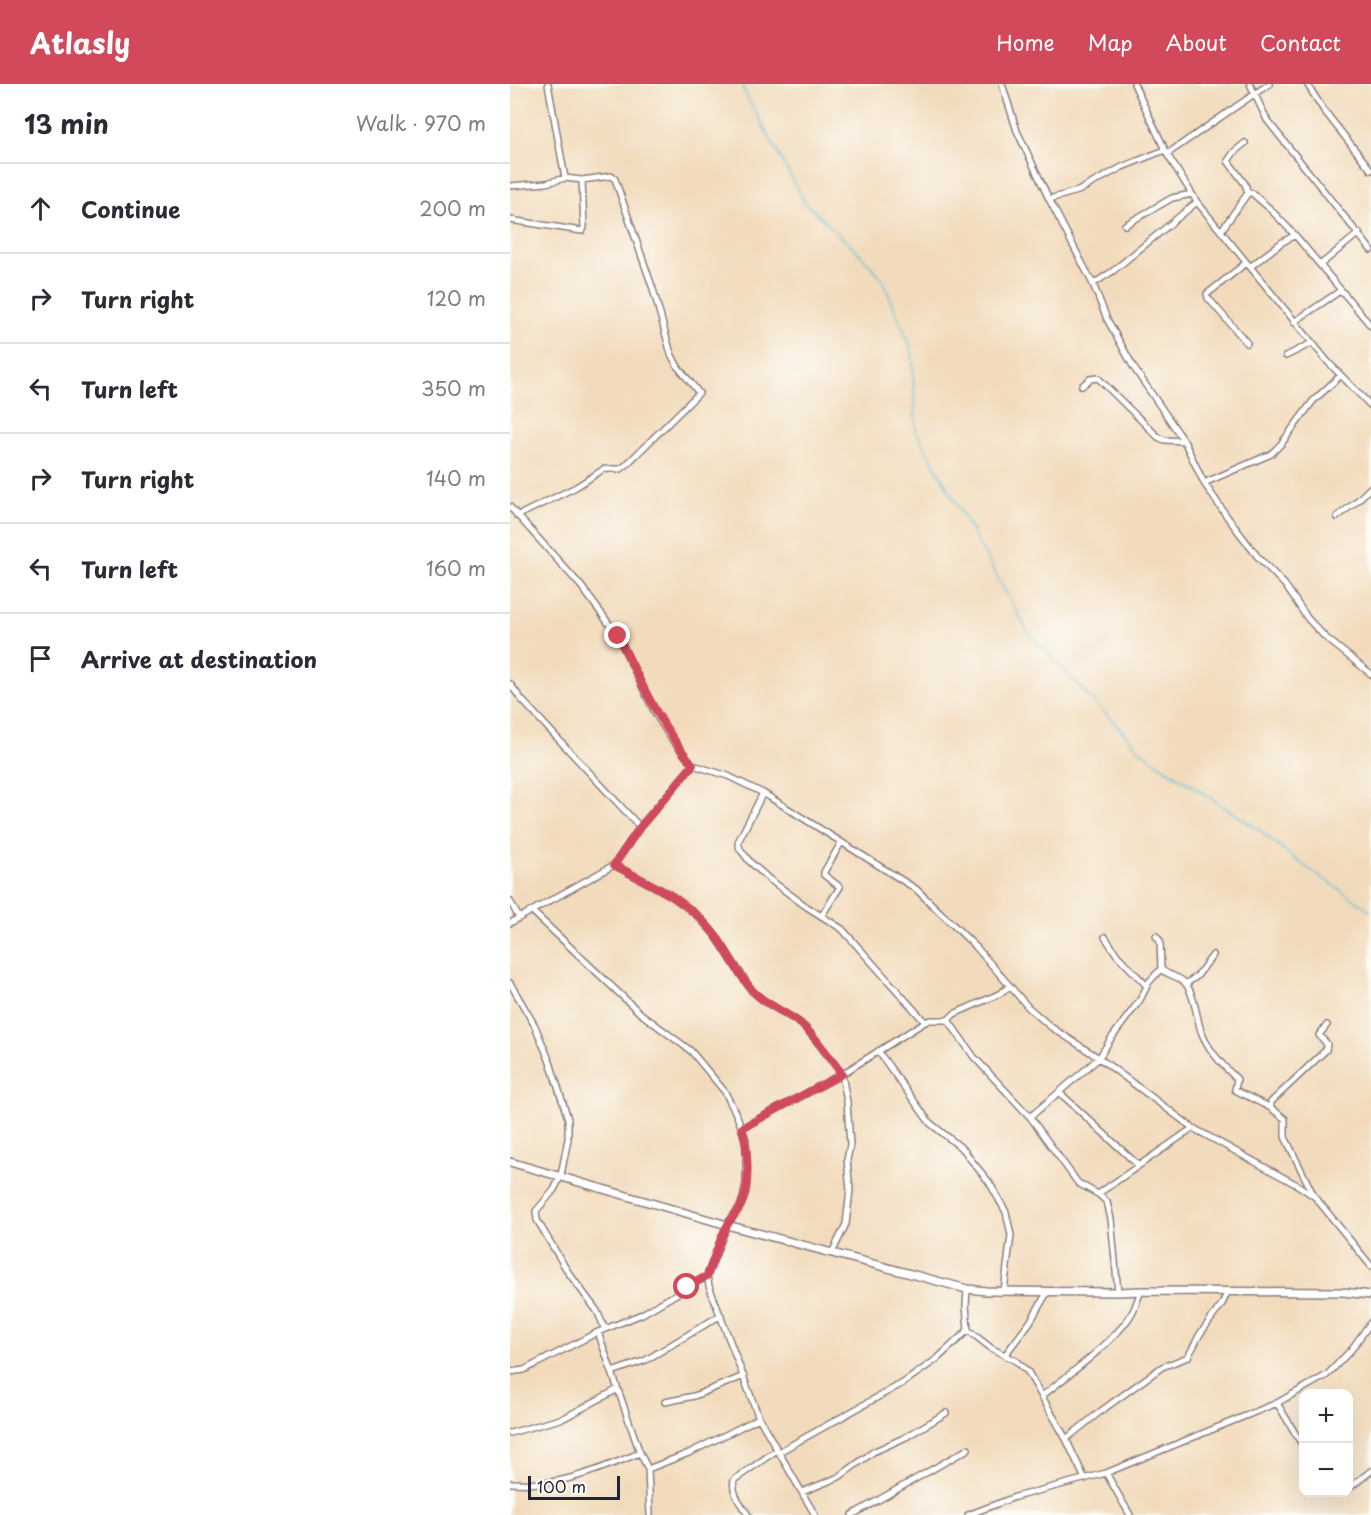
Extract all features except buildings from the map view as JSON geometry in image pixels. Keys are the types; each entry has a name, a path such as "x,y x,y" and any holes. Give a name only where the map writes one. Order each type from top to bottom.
{"street":[{"path":"548,84 565,178"},
{"path":"1002,84 1017,131 1048,199 1093,284 1107,319 1134,368 1184,441 1204,483 1257,556 1285,585 1308,619 1325,637 1371,674"},
{"path":"1134,84 1166,152 1197,202 1340,376 1371,406"},
{"path":"1250,84 1267,120 1371,250"},
{"path":"1048,199 1078,191 1122,167 1166,152 1269,84"},
{"path":"1307,84 1323,109 1371,170"},
{"path":"1245,143 1234,152 1228,161 1245,184 1248,193 1269,208 1294,235 1371,326"},
{"path":"510,186 546,183 565,178 582,180 611,176 615,179 653,290 671,354 699,394 625,466 620,469 604,469 576,487 517,516"},
{"path":"510,219 582,231 584,228 582,180"},
{"path":"1221,231 1248,193"},
{"path":"1125,225 1172,198 1192,194"},
{"path":"1093,284 1113,271 1197,202"},
{"path":"1320,266 1359,233"},
{"path":"1247,343 1207,294 1294,235"},
{"path":"1294,322 1340,291"},
{"path":"1286,356 1312,343"},
{"path":"1204,483 1271,454 1313,401 1340,376"},
{"path":"1082,386 1090,379 1098,378 1158,437 1164,440 1184,441"},
{"path":"1337,517 1371,487"},
{"path":"510,507 581,586 618,636 655,713 670,737 693,765 728,776 763,793 916,889 976,947 1028,1006 1051,1027 1099,1058 1193,1128 1315,1197"},
{"path":"510,684 522,700 640,827"},
{"path":"510,923 614,865 640,827 693,765"},
{"path":"763,793 738,842 740,849 769,879 842,929 925,1022"},
{"path":"822,915 840,887 824,875 824,872 841,843"},
{"path":"614,865 671,895 698,916 716,936 752,990 764,1001 800,1023 842,1074 847,1102 850,1145 847,1160 850,1190 846,1224 832,1253"},
{"path":"510,901 519,918"},
{"path":"532,911 640,1013 691,1051 724,1092 742,1128 746,1140 745,1189 741,1205 728,1225 707,1276 759,1418 815,1515"},
{"path":"1030,1117 1099,1058 1140,1000 1147,986 1161,969 1160,941 1156,936"},
{"path":"1105,938 1122,961 1147,986"},
{"path":"1186,984 1197,976 1213,956"},
{"path":"1161,969 1186,984 1208,1046 1237,1079 1235,1090 1271,1108 1285,1119 1285,1137 1315,1197 1371,1266"},
{"path":"510,983 535,1026 550,1062 568,1119 568,1139 561,1175 554,1190 536,1211 537,1220 568,1272 597,1311 612,1372 640,1453 648,1469 650,1515"},
{"path":"742,1128 842,1074 925,1022 948,1020 954,1014 981,1004 1010,986"},
{"path":"948,1020 974,1058 1030,1117 1078,1183 1107,1202 1111,1219 1118,1292"},
{"path":"1271,1108 1271,1102 1326,1050 1327,1044 1319,1035 1327,1026"},
{"path":"878,1051 930,1123 964,1150 989,1182 1006,1212 1011,1235 1004,1291"},
{"path":"1059,1092 1138,1165"},
{"path":"1098,1194 1193,1128"},
{"path":"510,1162 728,1225 967,1289 1343,1292 1371,1295"},
{"path":"510,1372 524,1370 656,1307 707,1276"},
{"path":"748,1515 734,1493 734,1480 778,1451 903,1383 937,1359 968,1330 967,1289"},
{"path":"1005,1355 1030,1322 1048,1291"},
{"path":"1042,1396 1095,1353 1119,1330 1132,1314 1141,1291"},
{"path":"1066,1439 1162,1367 1188,1357 1228,1291"},
{"path":"612,1372 646,1360 721,1315"},
{"path":"968,1515 1015,1497 1106,1473 1277,1403 1327,1375 1351,1350 1371,1322"},
{"path":"968,1330 991,1348 1023,1366 1066,1439 1085,1479"},
{"path":"665,1402 694,1396 744,1376"},
{"path":"510,1433 564,1418 618,1389"},
{"path":"1277,1403 1301,1443"},
{"path":"802,1492 839,1477 873,1452 906,1437 946,1413"},
{"path":"648,1469 689,1453 759,1418"},
{"path":"852,1515 968,1449"},
{"path":"510,1483 542,1483 561,1480 640,1453"},
{"path":"1353,1485 1371,1471"},
{"path":"1106,1473 1130,1515"}],"waterway":[{"path":"744,84 743,89 805,203 858,252 881,277 912,350 916,431 1028,632 1141,751 1261,831 1299,862 1371,911"}],"route":[{"path":"618,636 655,713 670,737 693,765 640,827 614,865 671,895 698,916 716,936 752,990 764,1001 800,1023 842,1074 742,1128 746,1140 747,1161 746,1183 741,1205 728,1225 707,1276 687,1287"}]}
